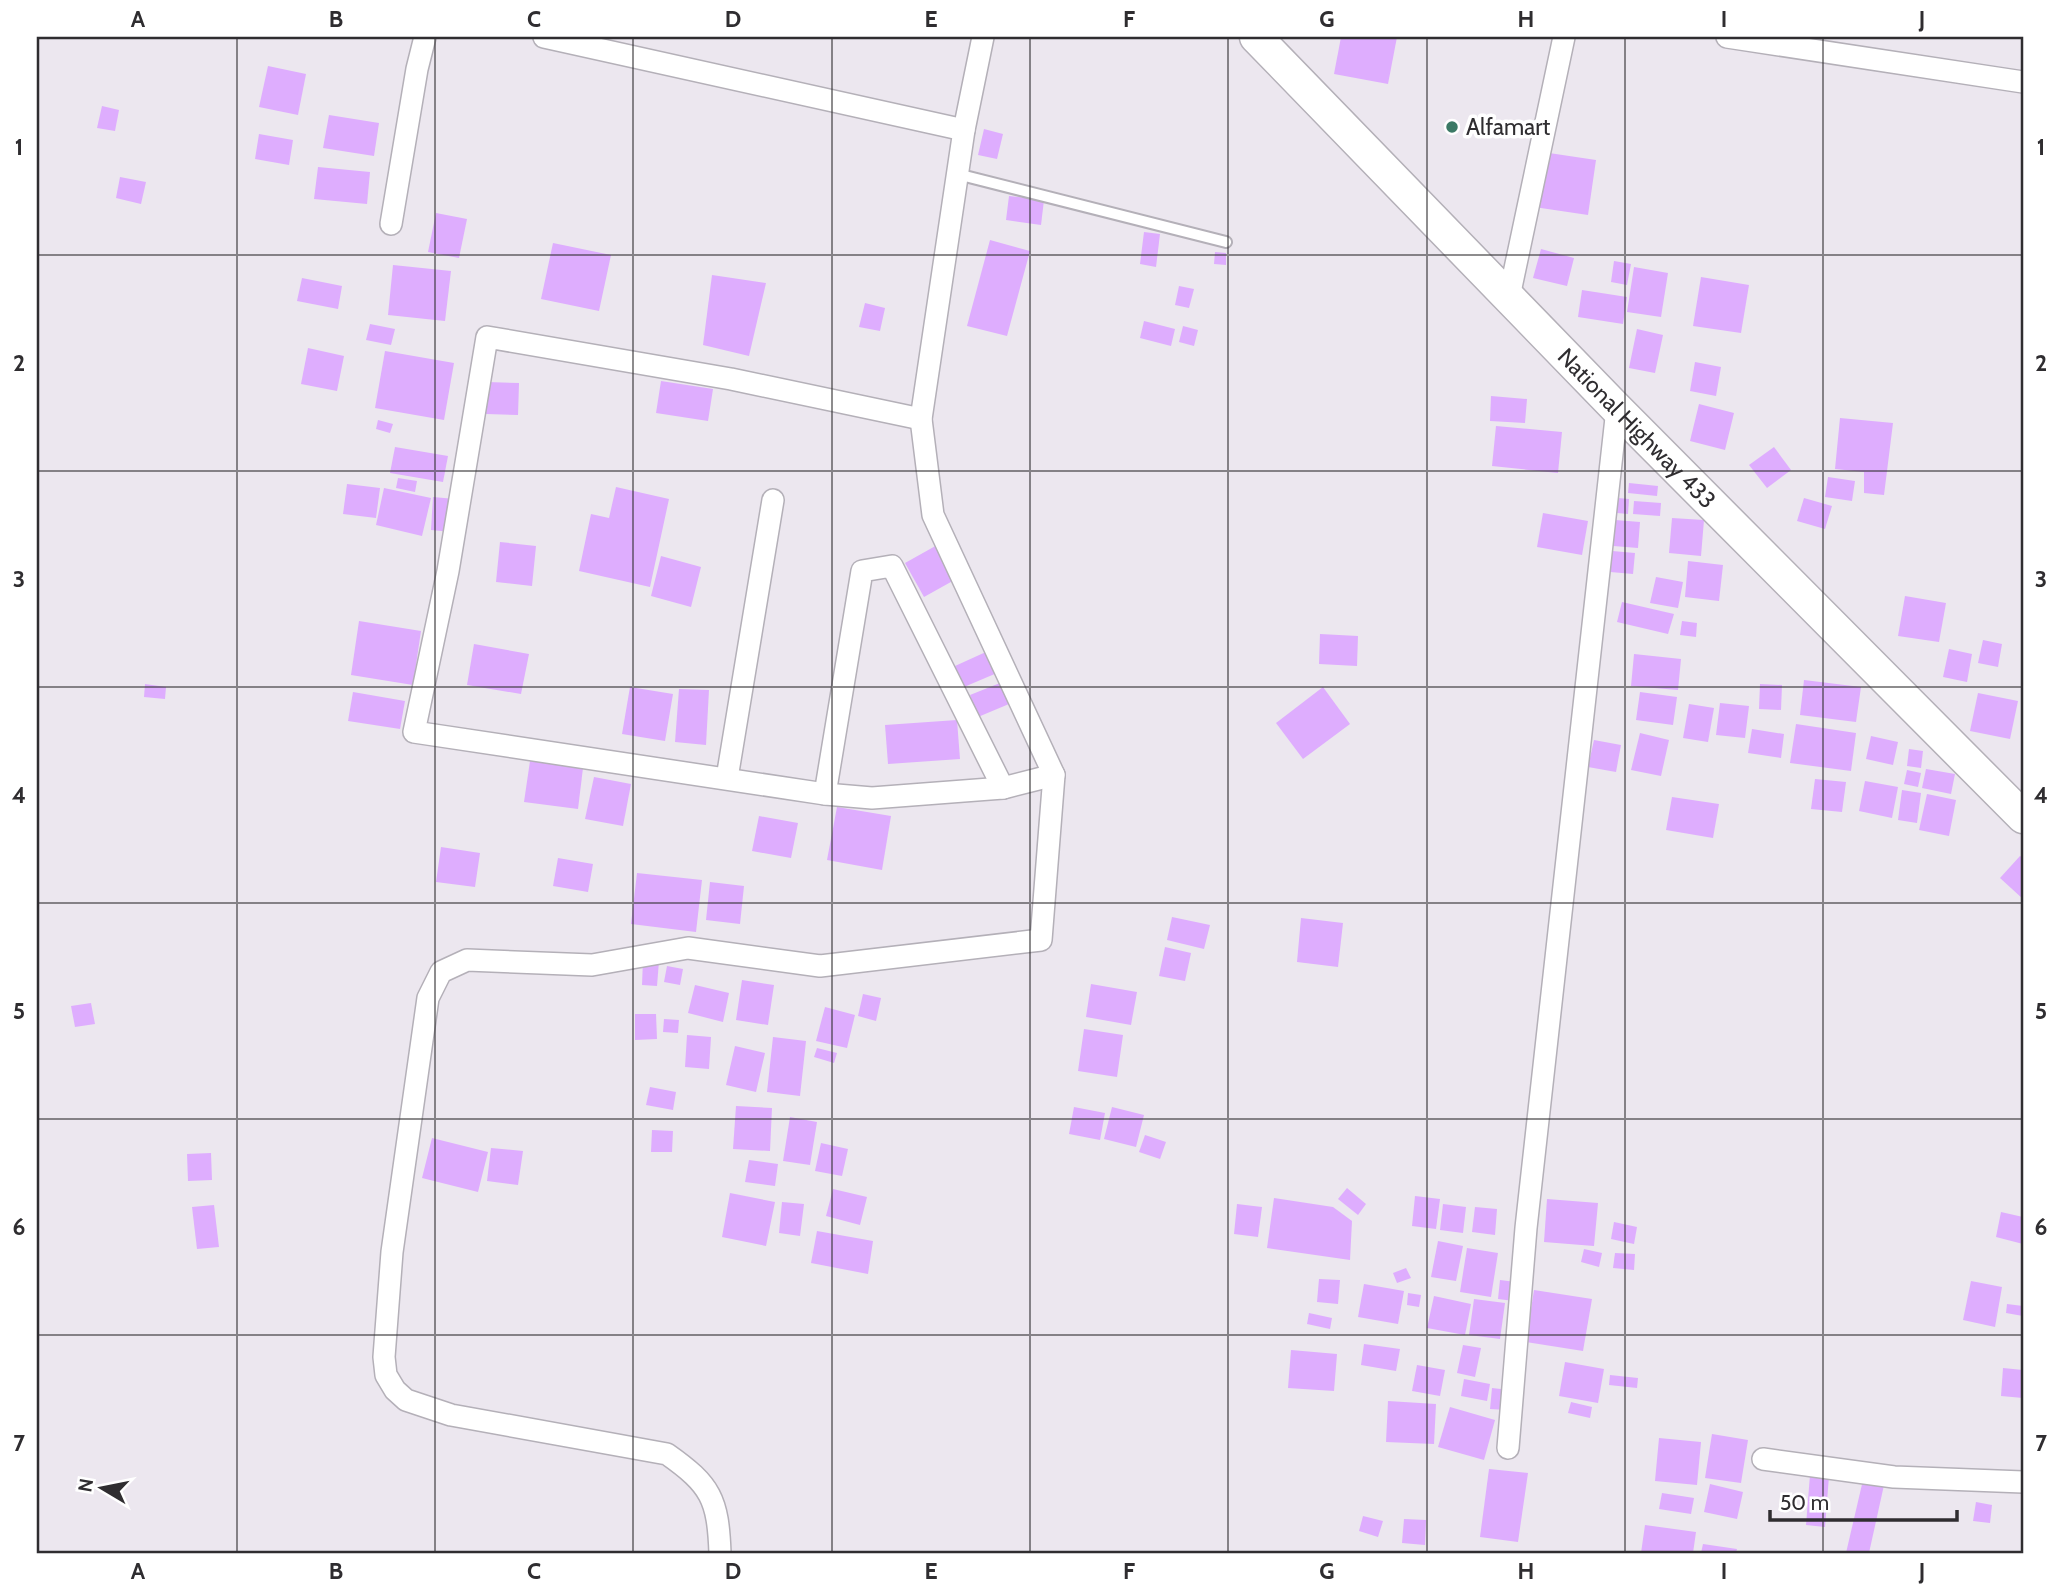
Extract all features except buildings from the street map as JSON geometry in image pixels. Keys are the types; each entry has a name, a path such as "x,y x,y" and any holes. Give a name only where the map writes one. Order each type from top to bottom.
{"main road":[{"name":"National Highway 433","path":"1256,37 1617,409 2023,817"}],"street":[{"path":"391,224 416,69 425,37"},
{"path":"544,37 964,130"},
{"path":"720,1553 719,1527 710,1492 694,1473 667,1454 451,1415 405,1399 395,1390 386,1375 384,1357 392,1252 428,998 441,971 467,960 592,965 688,948 820,966 1041,940 1054,775 933,515 921,419 964,130 983,37"},
{"path":"1509,297 1564,37"},
{"path":"1727,37 2023,82"},
{"path":"921,419 730,379 487,337 448,571 414,732 825,794 872,798 1003,788 1054,775"},
{"path":"1508,1448 1526,1228 1617,409"},
{"path":"727,778 773,500"},
{"path":"825,794 862,571 892,566 1003,788"},
{"path":"1763,1459 1894,1477 2023,1482"}],"lane":[{"path":"957,174 1226,242"}],"place":[{"name":"Alfamart","path":"1452,127"}]}
